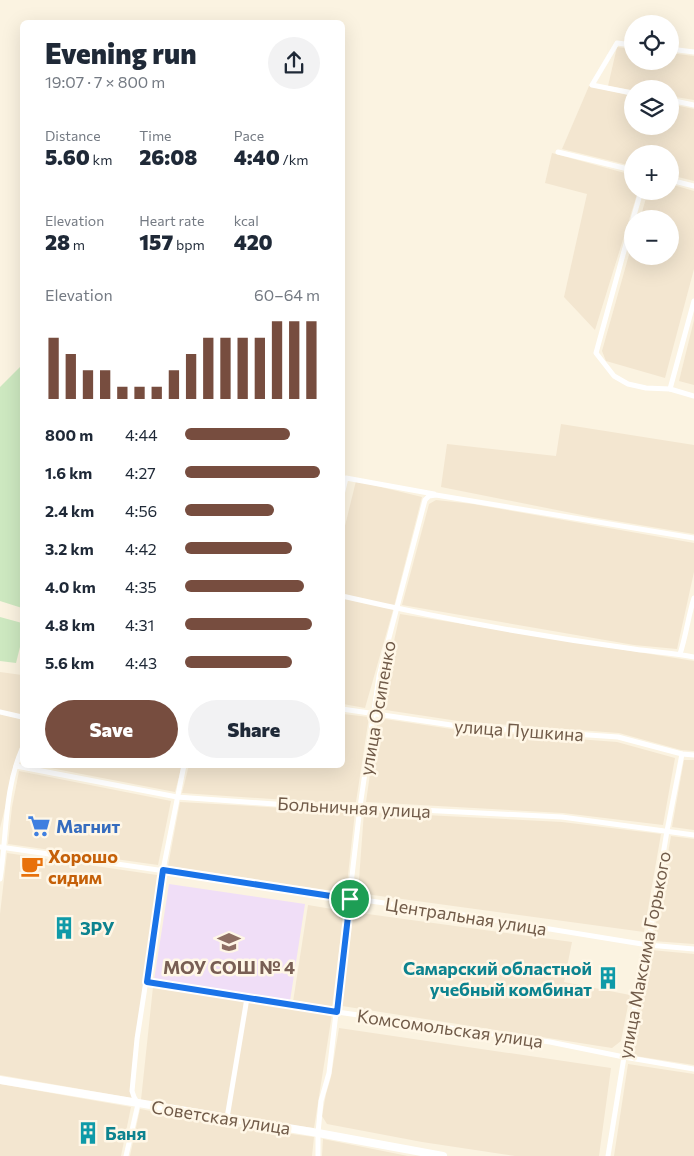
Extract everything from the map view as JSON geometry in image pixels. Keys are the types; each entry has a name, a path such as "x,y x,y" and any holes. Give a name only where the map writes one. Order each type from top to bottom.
{"street":[{"path":"624,44 617,43 592,85 624,91"},
{"path":"679,51 694,52"},
{"path":"679,102 694,105"},
{"path":"558,152 624,168"},
{"path":"679,182 694,186"},
{"path":"624,252 596,353 614,376 628,384 646,388 670,388 694,396"},
{"path":"670,388 694,301"},
{"path":"345,482 346,478 694,538"},
{"name":"улица Осипенко","path":"318,1156 321,1101 329,1073 360,807 379,676 425,500 430,496 436,495"},
{"path":"345,597 397,608 588,642 694,656"},
{"path":"680,654 694,598"},
{"name":"улица Пушкина","path":"345,709 458,726 618,737 682,754 694,755"},
{"path":"0,712 20,717"},
{"name":"улица Максима Горького","path":"608,1156 624,1058 648,945 682,754"},
{"path":"0,879 8,806 20,755"},
{"name":"Больничная улица","path":"16,766 20,767"},
{"name":"Больничная улица","path":"26,768 176,797 330,808 360,807 562,817 694,835"},
{"path":"126,1156 138,1104 132,1091 137,1039 163,870 183,768"},
{"name":"Центральная улица","path":"2,848 439,911 648,945 694,949"},
{"name":"Комсомольская улица","path":"147,982 337,1012 550,1042 624,1058 694,1069"},
{"path":"227,1118 247,998"},
{"name":"Советская улица","path":"0,1080 318,1133 442,1156"}],"shaded area":[{"path":"617,47 624,48 624,70 679,70 679,54 694,56 694,100 679,98 679,80 624,80 624,89 608,86"},
{"path":"589,86 624,94 624,135 679,135 679,106 694,109 694,181 679,177 679,145 624,145 624,164 562,149"},
{"path":"552,153 624,173 624,200 635,200 632,210 624,210 624,236 595,330 564,297 587,194 545,183"},
{"path":"679,187 694,191 694,269 665,378 606,361 602,351 626,265 679,265 679,210 643,210 645,200 679,200"},
{"path":"694,320 694,385 679,381"},
{"path":"561,424 694,445 694,534 592,517 441,487 447,444 556,456"},
{"path":"356,481 422,497 365,708 345,704 345,526"},
{"path":"436,500 473,504 694,543 694,572 677,649 634,645 402,605 429,504"},
{"path":"400,614 694,661 694,751 681,750 619,733 458,721 379,709"},
{"path":"0,672 20,675 20,747 0,828"},
{"path":"345,714 369,717 356,802 330,803 182,793 188,768 345,768"},
{"path":"378,718 458,730 617,742 675,758 663,825 563,813 366,802"},
{"path":"684,760 694,760 694,830 672,827"},
{"path":"51,768 181,768 175,792"},
{"path":"19,771 171,801 158,865 8,844 12,807"},
{"path":"180,802 355,812 346,893 168,866"},
{"path":"364,812 562,822 661,834 644,932 358,893"},
{"path":"671,836 694,839 694,944 653,941"},
{"path":"7,853 157,875 132,1098 0,1075 0,914"},
{"name":"МОУ СОШ № 4","path":"169,884 305,904 290,1001 154,980"},
{"path":"308,905 344,911 332,1007 293,1002"},
{"path":"353,912 572,942 564,982 630,995 621,1041 612,1048 342,1006"},
{"path":"651,950 694,954 694,1065 629,1055"},
{"path":"153,987 332,1014 314,1128 242,1118 141,1100"},
{"path":"339,1028 611,1068 599,1156 515,1156 422,1142 327,1124 322,1116"},
{"path":"628,1064 694,1074 694,1156 614,1156"},
{"path":"0,1084 131,1107 121,1156 0,1156"},
{"path":"140,1109 240,1127 314,1137 312,1156 130,1156"},
{"path":"323,1139 408,1156 322,1156"}],"green space":[{"path":"20,367 20,607 0,601 0,387"},
{"path":"0,617 20,622 20,647 16,663 0,661"}],"place":[{"name":"Магнит","path":"39,826"},
{"name":"Хорошо сидим","path":"32,866"},
{"name":"ЗРУ","path":"64,928"},
{"name":"МОУ СОШ № 4","path":"229,942"},
{"name":"Самарский областной учебный комбинат","path":"608,978"},
{"name":"Баня","path":"88,1133"}],"route":[{"path":"163,870 350,899 344,935 337,1012 147,982 163,870"}]}
